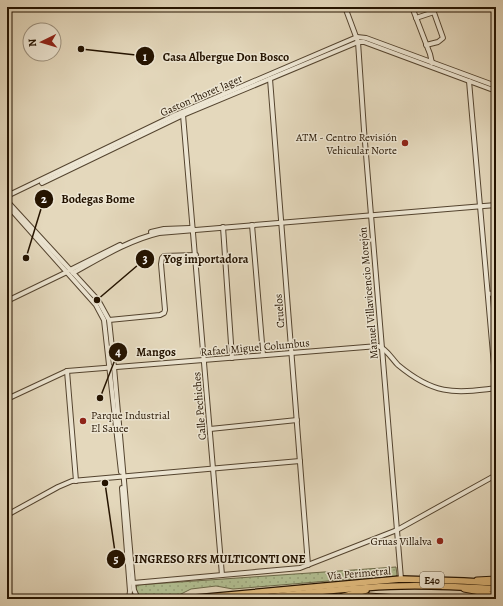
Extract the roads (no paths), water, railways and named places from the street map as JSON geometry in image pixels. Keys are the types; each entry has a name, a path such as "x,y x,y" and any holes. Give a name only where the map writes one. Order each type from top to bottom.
{"highway":[{"name":"Vía Perimetral","path":"185,599 401,579 464,580 496,583"},
{"name":"Vía Perimetral","path":"246,599 401,586 452,586 496,589"},
{"path":"341,597 379,587"}],"main road":[{"name":"Vía Perimetral","path":"464,580 496,578"},
{"name":"Vía Perimetral","path":"452,586 496,595"},
{"name":"Vía Perimetral","path":"308,599 341,597 415,599"}],"street":[{"name":"Manuel Villavicencio Morejón","path":"345,7 358,40 381,347 401,579"},
{"path":"412,7 432,59 432,63"},
{"path":"426,45 443,40 432,7"},
{"path":"416,18 434,12"},
{"path":"358,40 366,38 496,86"},
{"path":"358,40 496,91"},
{"name":"Gaston Thoret Jager","path":"7,199 183,116 270,80 358,40"},
{"name":"Gaston Thoret Jager","path":"7,199 175,115 358,40"},
{"name":"Cruelos","path":"270,80 308,565"},
{"path":"381,347 413,378 433,387 451,391 471,391 496,388 469,81"},
{"name":"Calle Pechiches","path":"183,116 205,360 222,575"},
{"path":"7,199 70,272 96,305 104,320 112,367"},
{"path":"7,205 98,300 109,320 112,367 133,583 138,599"},
{"path":"7,301 70,272 128,241 164,229 190,228 193,230 496,205"},
{"path":"252,225 263,355"},
{"path":"223,227 232,358"},
{"path":"109,320 160,315 164,313 161,264 162,258 164,256 196,255"},
{"path":"488,294 496,293"},
{"name":"Rafael Miguel Columbus","path":"7,400 67,371 378,346 381,347"},
{"path":"67,371 76,481"},
{"path":"210,429 297,420"},
{"path":"7,515 58,487 76,481 300,461"},
{"path":"133,583 300,568 397,530 496,475"},
{"path":"123,477 130,591 129,599"}],"place":[{"name":"Casa Albergue Don Bosco","path":"81,49"},
{"name":"ATM - Centro Revisión Vehicular Norte","path":"405,143"},
{"name":"Bodegas Bome","path":"26,258"},
{"name":"Yog importadora","path":"97,300"},
{"name":"Mangos","path":"100,398"},
{"name":"Parque Industrial El Sauce","path":"83,421"},
{"name":"INGRESO RFS MULTICONTI ONE","path":"105,483"},
{"name":"Gruas Villalva","path":"440,541"}]}
